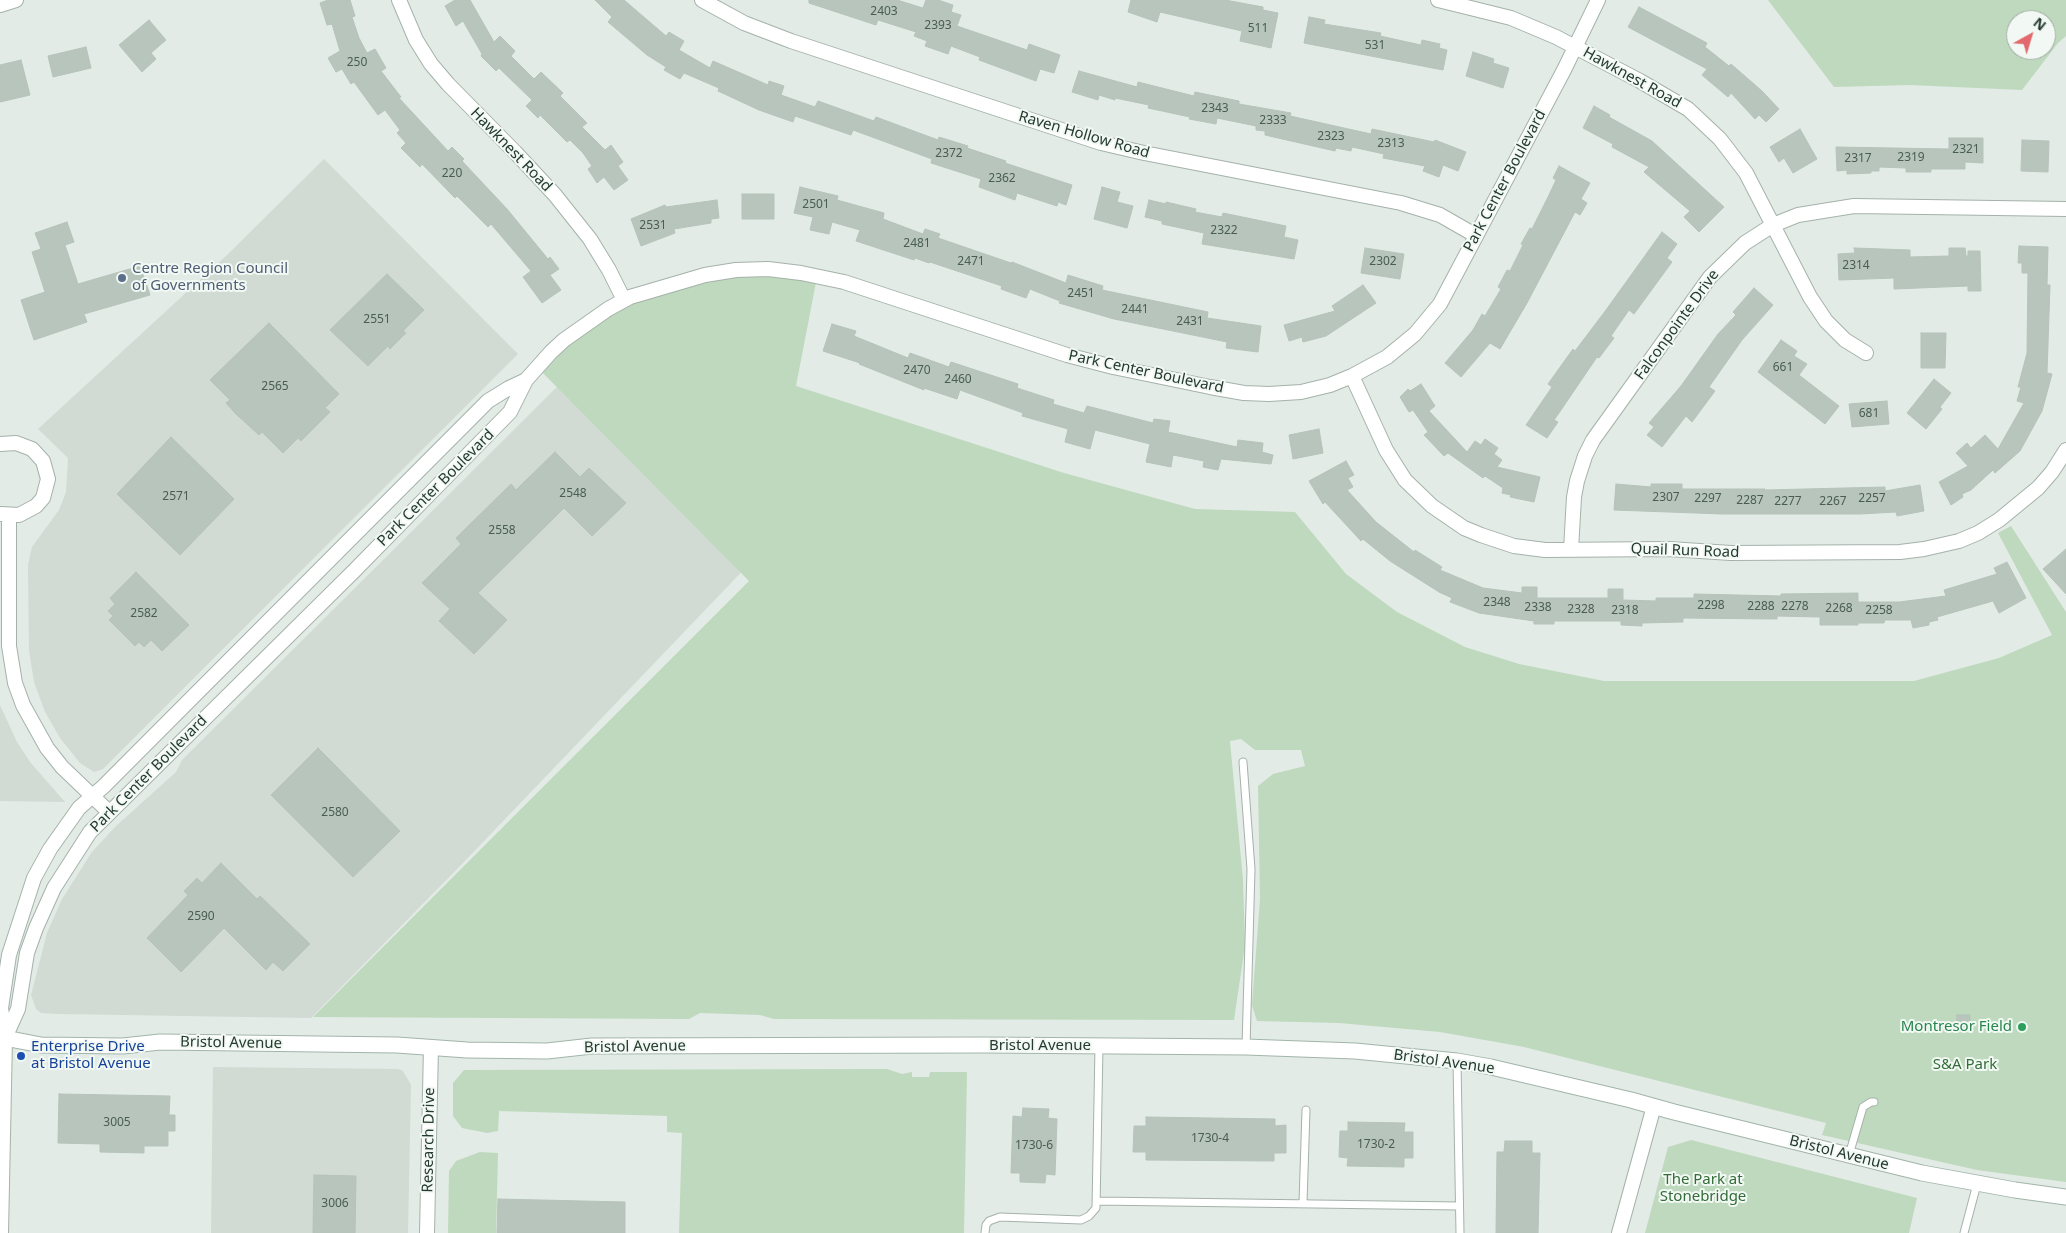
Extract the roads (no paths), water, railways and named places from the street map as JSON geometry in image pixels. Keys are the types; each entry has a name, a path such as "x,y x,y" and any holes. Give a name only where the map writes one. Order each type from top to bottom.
{"street":[{"path":"0,5 16,0"},
{"name":"Hawknest Road","path":"399,0 416,40 431,64 560,202 590,239 609,270 624,300"},
{"name":"Raven Hollow Road","path":"702,0 744,23 791,41 1100,143 1401,203 1440,215 1476,235"},
{"name":"Hawknest Road","path":"1438,0 1510,18 1575,47 1640,80 1688,109 1699,118 1720,139 1746,172 1810,298 1826,321 1846,340 1866,353"},
{"name":"Park Center Boulevard","path":"2,1038 18,1010 27,953 36,928 54,888 90,832 347,578 510,412 526,380 564,340 624,300 704,275 736,270 768,269 801,273 844,282 1067,355 1113,367 1244,393 1301,392 1330,385 1352,376 1387,357 1421,326 1440,304 1598,0"},
{"name":"Falconpointe Drive","path":"1571,550 1574,497 1577,481 1585,456 1594,440 1710,277 1745,243 1773,225 1798,216 1854,206 2066,209"},
{"name":"Quail Run Road","path":"1352,376 1386,450 1405,480 1432,506 1464,528 1514,546 1537,549 1669,549 1731,553 1900,552 1942,546 1978,533 2022,502 2052,472 2066,450"},
{"name":"Park Center Boulevard","path":"2,1038 1,1008 10,955 34,878 50,848 79,808 488,401 526,380"},
{"path":"0,444 16,443 32,449 43,461 48,479 43,498 36,506 19,515 4,515 9,646 15,683 23,705 46,748 62,767 109,812"},
{"path":"1,1233 2,1038"},
{"name":"Bristol Avenue","path":"2,1038 41,1045 123,1046 160,1042 397,1045 468,1050 547,1051 592,1046 1099,1046 1246,1047 1355,1051 1457,1061 1595,1091 1922,1173 1977,1184 2066,1197"},
{"name":"Research Drive","path":"427,1233 430,1047"},
{"path":"1619,1233 1654,1106"}],"lane":[{"path":"1243,762 1251,869 1246,1047"},
{"path":"984,1233 989,1221 1000,1217 1081,1220 1093,1212 1098,1201 1099,1046"},
{"path":"1457,1061 1460,1233"},
{"path":"1849,1155 1863,1107 1870,1102 1874,1102"},
{"path":"1303,1203 1306,1110"},
{"path":"1964,1233 1977,1184"},
{"path":"1098,1201 1459,1206"}],"place":[{"name":"Centre Region Council of Governments","path":"122,278"},
{"name":"Montresor Field","path":"2022,1027"},
{"name":"Enterprise Drive at Bristol Avenue","path":"21,1056"}],"park label":[{"name":"S&A Park","path":"1965,1065"},
{"name":"The Park at Stonebridge","path":"1703,1188"}]}
